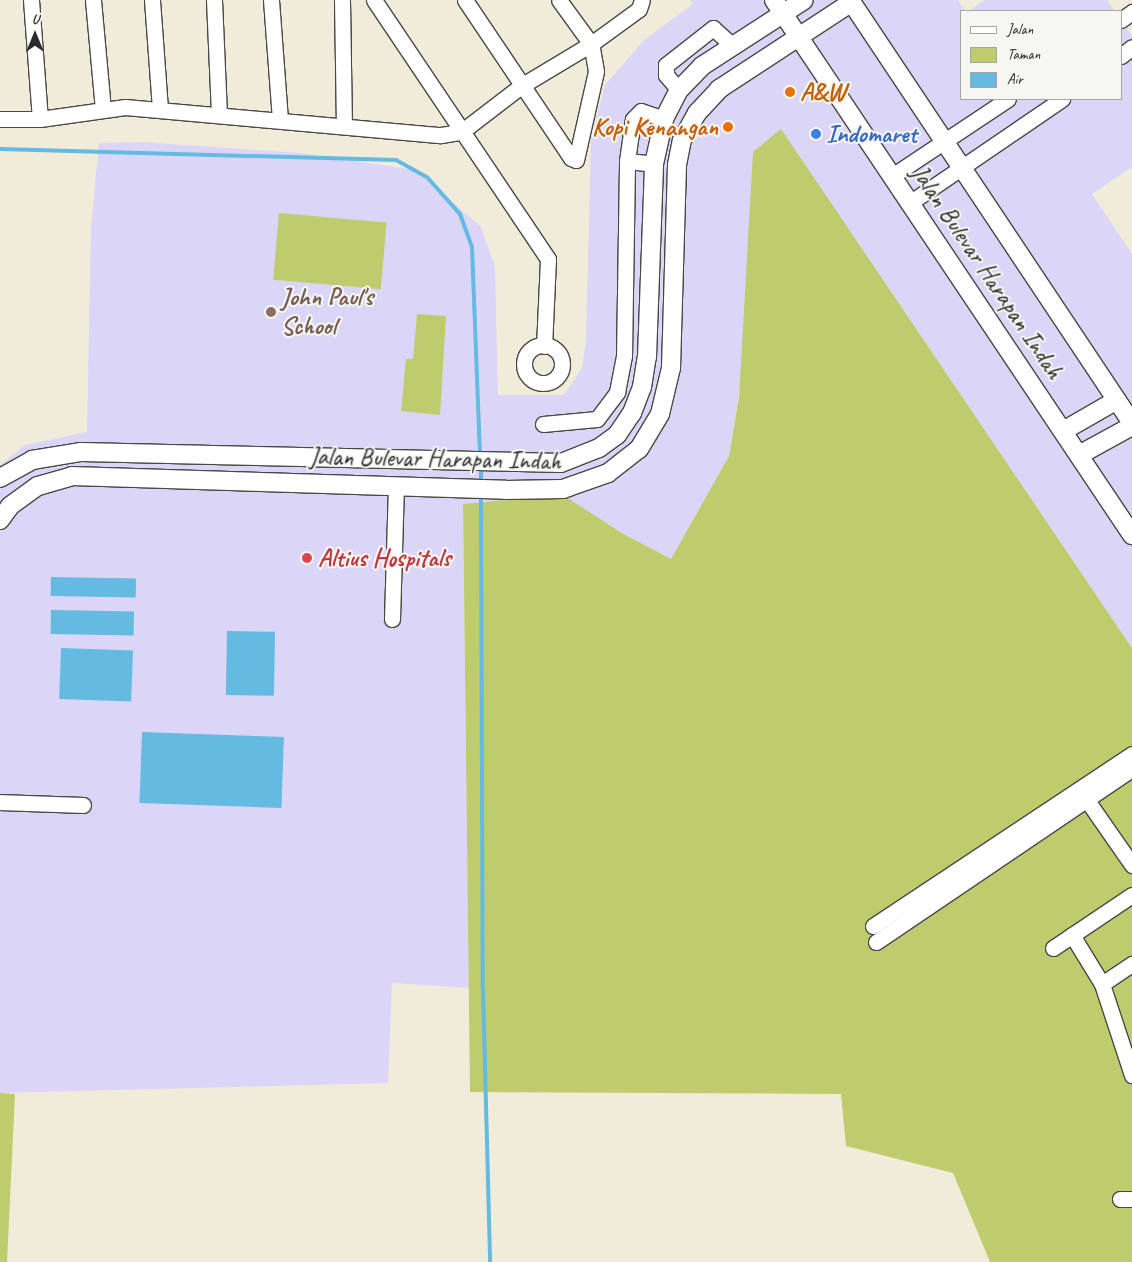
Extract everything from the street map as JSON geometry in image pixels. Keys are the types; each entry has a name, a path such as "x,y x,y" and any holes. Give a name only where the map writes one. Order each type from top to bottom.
{"street":[{"path":"31,0 40,119"},
{"path":"94,0 103,109"},
{"path":"152,0 160,110"},
{"path":"214,0 219,115"},
{"path":"271,0 280,120"},
{"path":"342,0 344,125"},
{"path":"374,0 461,132 548,258 544,346"},
{"path":"465,0 521,86 571,158 576,160 596,71 591,44 560,0"},
{"path":"0,119 40,119 103,109 160,110 441,135 461,132 521,86 591,44 640,9 642,0"},
{"name":"Jalan Bulevar Harapan Indah","path":"0,478 32,460 81,452 505,463 561,463 580,457 617,435 632,413 642,388 647,357 654,164 664,119 679,90 702,66 732,45 778,7 804,0"},
{"name":"Jalan Bulevar Harapan Indah","path":"0,520 10,506 38,486 72,476 314,482 506,490 563,489 588,482 608,473 640,450 660,414 671,368 676,165 682,140 697,113 719,89 851,1 1132,424"},
{"name":"Jalan Bulevar Harapan Indah","path":"778,7 1132,535"},
{"path":"679,90 666,75 666,65 713,28 732,45"},
{"path":"1122,55 1132,46"},
{"path":"892,176 946,142 1007,100"},
{"path":"910,202 1061,100"},
{"path":"543,424 588,421 602,416 617,392 624,356 627,161 636,114 641,111 664,119"},
{"path":"627,161 654,164"},
{"path":"624,356 647,357"},
{"path":"1063,430 1117,400"},
{"path":"602,416 617,435"},
{"path":"1079,455 1132,424"},
{"path":"119,476 120,453"},
{"path":"314,458 314,482"},
{"path":"392,619 396,486"},
{"path":"876,942 1083,795 1132,754"},
{"path":"873,926 1083,795 1132,770"},
{"path":"1083,795 1132,865"},
{"path":"0,802 83,805"},
{"path":"1052,948 1132,895"},
{"path":"1072,935 1102,984 1128,1041 1132,1074"},
{"path":"1102,984 1132,964"}],"shaded area":[{"path":"690,0 958,0 964,10 960,10 960,100 1122,100 1122,21 1132,36 1132,167 1092,194 1132,254 1132,648 781,130 729,456 671,559 620,532 463,504 469,988 392,983 388,1083 0,1093 0,465 25,445 87,432 91,228 99,143 141,142 301,153 416,170 481,227 495,267 498,395 564,395 582,368 586,340 591,138 605,85 644,40 693,4"},
{"path":"985,0 1107,0 1114,10 970,10"}],"green space":[{"path":"781,129 1132,648 1132,1262 990,1262 953,1173 846,1146 841,1094 470,1092 463,504 563,495 620,532 671,559 729,456 739,397 753,152"},
{"path":"279,213 387,222 381,289 273,280"},
{"path":"417,314 446,316 440,415 401,411 406,359 413,359"},
{"path":"0,1093 15,1094 7,1262 0,1262"}],"water":[{"path":"51,577 136,578 136,597 51,596"},
{"path":"51,610 134,611 134,635 51,634"},
{"path":"227,631 275,632 274,696 226,695"},
{"path":"61,648 133,651 131,701 59,699"},
{"path":"142,732 284,737 281,808 140,803"}],"waterway":[{"path":"0,149 396,160 427,177 460,214 472,247 480,457"},
{"path":"481,467 481,485"},
{"path":"481,494 483,990 490,1262"}],"place":[{"name":"A&W","path":"790,92"},
{"name":"Kopi Kenangan","path":"728,127"},
{"name":"Indomaret","path":"816,134"},
{"name":"John Paul's School","path":"271,312"},
{"name":"Altius Hospitals","path":"307,558"}]}
